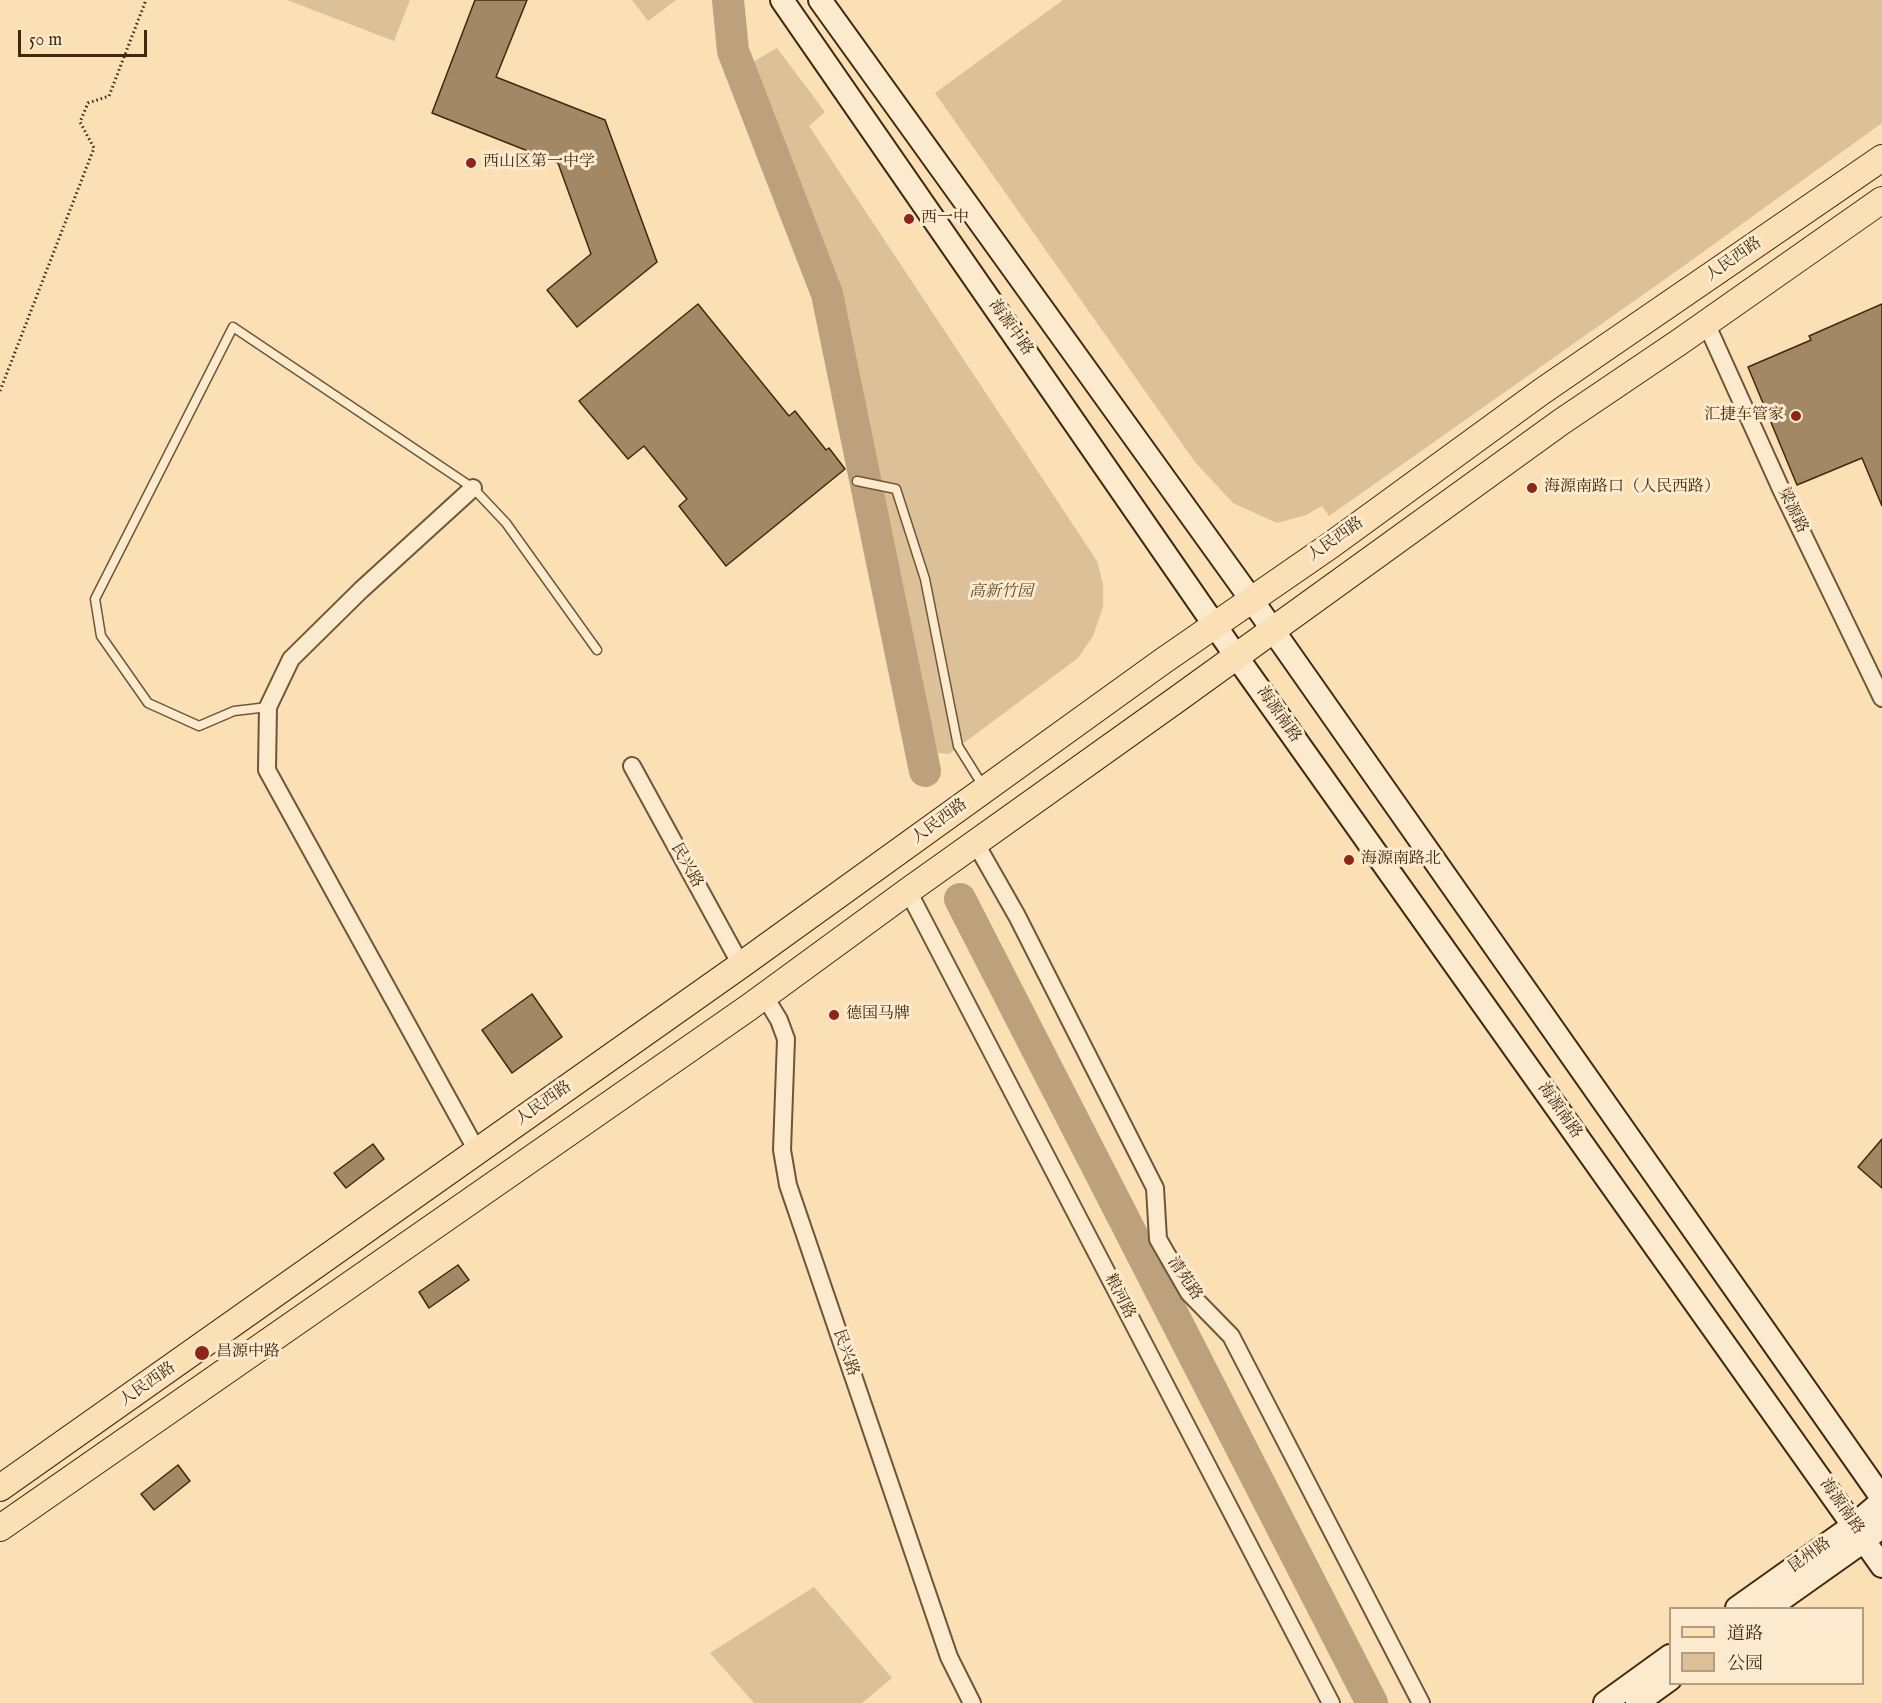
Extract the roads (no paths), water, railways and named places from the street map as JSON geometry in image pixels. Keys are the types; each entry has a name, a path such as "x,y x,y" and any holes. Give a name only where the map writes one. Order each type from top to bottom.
{"main road":[{"name":"海源中路","path":"782,0 1236,656"},
{"path":"820,0 1273,630 1882,1499"},
{"name":"人民西路","path":"0,1488 741,966 1214,624 1331,545 1541,392 1882,158"},
{"name":"人民西路","path":"0,1528 765,997 908,891 1561,422 1882,200"},
{"name":"海源南路","path":"1236,656 1882,1566"},
{"name":"昆州路","path":"1770,1607 1859,1532 1882,1499"},
{"name":"昆州路","path":"1739,1607 1859,1532 1882,1526"},
{"path":"1605,1703 1669,1657"},
{"path":"1637,1703 1669,1680"}],"street":[{"name":"梁源路","path":"1706,323 1781,489 1882,698"},
{"path":"473,488 361,590 291,659 268,707 267,771 477,1151"},
{"name":"民兴路","path":"632,766 741,966"},
{"name":"清苑路","path":"976,844 1017,915 1155,1188 1158,1239 1189,1293 1231,1336 1421,1703"},
{"name":"粮河路","path":"908,891 1331,1703"},
{"name":"民兴路","path":"765,997 779,1020 786,1039 782,1150 788,1185 950,1657 972,1703"}],"lane":[{"path":"268,707 234,711 199,726 148,703 101,636 95,598 233,327 473,488 506,523 597,650"},
{"path":"857,481 896,489 925,579 958,747 985,789"}],"waterway":[{"path":"728,0 733,51 827,294 925,771"},
{"path":"960,899 1372,1703"}],"place":[{"name":"西山区第一中学","path":"471,163"},
{"name":"西一中","path":"909,219"},
{"name":"汇捷车管家","path":"1796,416"},
{"name":"海源南路口（人民西路）","path":"1532,488"},
{"name":"海源南路北","path":"1349,860"},
{"name":"德国马牌","path":"834,1015"},
{"name":"昌源中路","path":"202,1353"}],"park label":[{"name":"高新竹园","path":"1001,593"}]}
